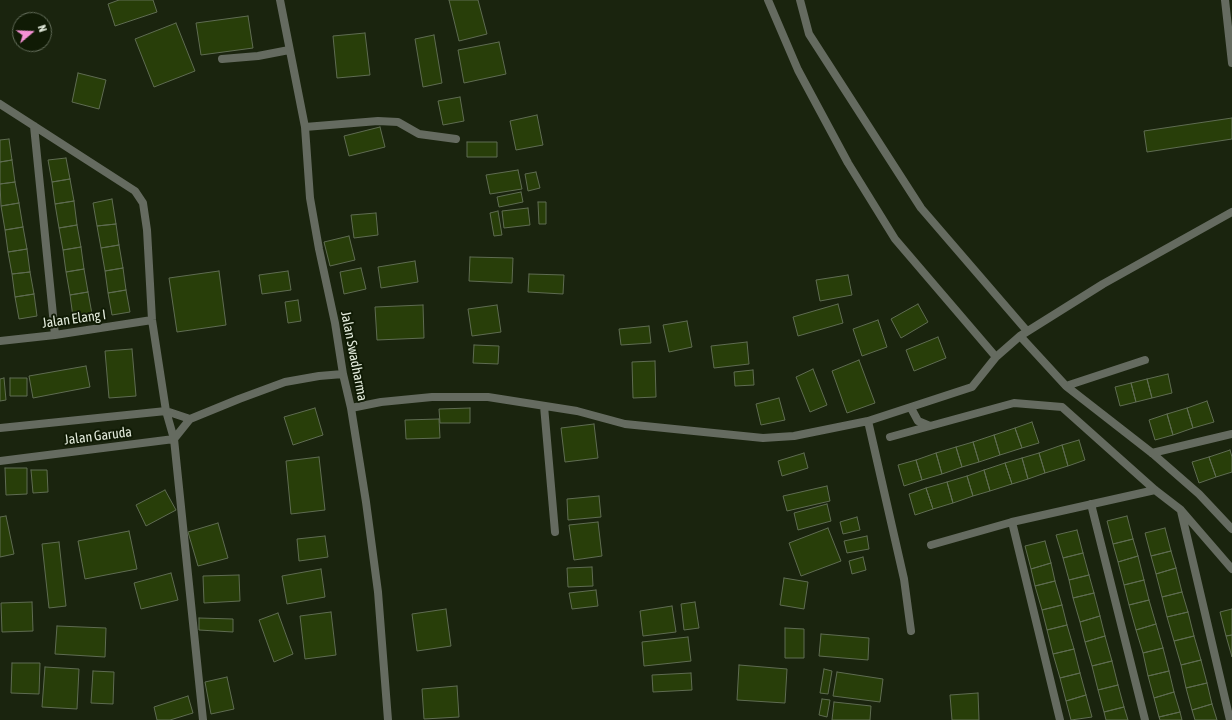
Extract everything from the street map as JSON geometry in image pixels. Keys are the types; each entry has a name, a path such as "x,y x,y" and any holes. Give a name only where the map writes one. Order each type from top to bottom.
{"street":[{"name":"Jalan Swadharma","path":"280,0 305,128 310,198 335,323 343,374 351,408 378,592 388,720"},
{"path":"768,0 798,70 848,163 895,239 996,357"},
{"path":"800,0 810,34 921,208 1021,336 1066,386 1152,453 1199,494 1232,529"},
{"path":"1225,0 1232,63"},
{"path":"222,59 258,56 289,50"},
{"path":"0,104 135,191 141,198 147,230 152,320 166,411 174,439 203,720"},
{"path":"305,128 378,121 398,122 419,134 456,139"},
{"path":"34,126 55,336"},
{"path":"351,408 381,402 432,397 488,397 577,411 625,424 763,438 794,436 868,421 972,387 996,357 1021,336 1103,284 1232,212"},
{"name":"Jalan Elang I","path":"0,341 55,336 152,320"},
{"path":"1066,386 1145,360"},
{"path":"174,439 190,419 284,382 319,376 343,374"},
{"path":"890,437 1014,404 1036,404 1062,407 1155,490 1181,510 1232,569"},
{"path":"544,406 555,532"},
{"path":"911,408 918,421 930,426"},
{"name":"Jalan Garuda","path":"0,428 166,411 190,419"},
{"path":"868,421 904,579 911,631"},
{"path":"1152,453 1232,434"},
{"name":"Jalan Garuda","path":"0,462 174,439"},
{"path":"931,545 1012,522 1155,490"},
{"path":"1091,504 1145,720"},
{"path":"1181,510 1230,720"},
{"path":"1012,522 1060,720"}],"building":[{"path":"119,0 153,0 157,12 115,26 108,4"},
{"path":"449,0 478,0 487,34 459,41"},
{"path":"248,16 253,48 201,55 196,23"},
{"path":"176,23 195,71 154,87 135,39"},
{"path":"365,33 370,75 337,78 333,36"},
{"path":"434,35 442,83 423,87 415,39"},
{"path":"499,42 506,74 464,83 458,50"},
{"path":"78,73 106,80 99,109 72,102"},
{"path":"460,97 464,121 443,125 438,101"},
{"path":"537,115 543,145 516,150 510,121"},
{"path":"1232,118 1232,139 1147,152 1144,131"},
{"path":"380,127 385,147 349,156 344,136"},
{"path":"9,139 12,160 0,162 0,140"},
{"path":"467,142 497,142 497,157 467,157"},
{"path":"66,158 70,179 52,182 48,160"},
{"path":"12,160 15,182 0,184 0,162"},
{"path":"518,170 522,189 490,194 486,175"},
{"path":"536,172 540,188 528,191 525,174"},
{"path":"70,179 74,201 55,204 52,182"},
{"path":"15,182 19,203 1,206 0,184"},
{"path":"521,192 523,202 499,207 497,197"},
{"path":"112,199 116,224 97,226 93,203"},
{"path":"74,201 77,225 59,228 55,204"},
{"path":"538,202 546,202 546,224 539,224"},
{"path":"19,203 23,227 5,230 1,206"},
{"path":"528,208 530,225 504,228 502,211"},
{"path":"498,211 502,235 494,236 490,213"},
{"path":"376,213 378,235 354,238 351,215"},
{"path":"116,224 119,245 101,248 97,226"},
{"path":"77,225 81,247 63,250 59,228"},
{"path":"23,227 27,249 8,252 5,230"},
{"path":"349,236 355,260 330,266 324,242"},
{"path":"119,245 123,268 105,271 101,248"},
{"path":"81,247 84,269 66,272 63,250"},
{"path":"27,249 30,272 12,274 8,252"},
{"path":"470,257 513,258 512,283 469,281"},
{"path":"415,261 418,282 381,288 378,267"},
{"path":"123,268 126,290 108,293 105,271"},
{"path":"361,268 366,289 344,294 340,272"},
{"path":"84,269 88,292 70,295 66,272"},
{"path":"219,271 226,325 177,332 169,278"},
{"path":"288,271 291,290 262,294 259,275"},
{"path":"30,272 34,294 15,297 12,274"},
{"path":"529,274 564,275 563,294 528,292"},
{"path":"848,275 852,295 820,301 816,280"},
{"path":"126,290 130,312 112,315 108,293"},
{"path":"88,292 92,314 73,317 70,295"},
{"path":"34,294 37,316 19,319 15,297"},
{"path":"298,300 301,321 288,323 285,302"},
{"path":"838,304 843,323 798,336 793,317"},
{"path":"918,304 928,322 901,338 891,319"},
{"path":"423,305 424,338 377,340 375,307"},
{"path":"497,305 501,332 472,336 468,309"},
{"path":"878,320 887,347 862,356 853,329"},
{"path":"687,321 692,347 669,352 663,325"},
{"path":"649,326 651,343 621,345 619,329"},
{"path":"938,337 946,358 914,371 906,350"},
{"path":"747,342 749,364 714,368 711,346"},
{"path":"474,345 499,346 498,364 473,363"},
{"path":"132,349 136,396 109,398 105,351"},
{"path":"859,360 875,403 847,413 832,371"},
{"path":"655,361 656,397 633,398 632,362"},
{"path":"86,366 90,387 33,398 29,376"},
{"path":"813,369 827,405 810,412 796,377"},
{"path":"753,370 754,385 735,386 734,372"},
{"path":"1168,374 1172,393 1152,398 1147,379"},
{"path":"4,378 6,400 0,401 0,379"},
{"path":"10,378 27,378 27,396 10,396"},
{"path":"1147,379 1152,398 1136,402 1131,383"},
{"path":"1131,383 1136,402 1120,406 1115,387"},
{"path":"779,398 785,420 761,425 756,404"},
{"path":"1207,401 1214,422 1193,428 1187,408"},
{"path":"315,408 323,435 293,445 284,417"},
{"path":"470,408 470,423 440,423 439,409"},
{"path":"1187,408 1193,428 1173,435 1167,414"},
{"path":"1167,414 1173,435 1155,440 1149,420"},
{"path":"439,419 440,438 406,439 405,420"},
{"path":"1032,422 1039,443 1022,448 1015,428"},
{"path":"594,424 598,458 565,462 561,428"},
{"path":"1015,428 1022,448 1000,455 994,435"},
{"path":"994,435 1000,455 979,462 973,442"},
{"path":"1079,440 1085,460 1068,466 1062,445"},
{"path":"973,442 979,462 962,467 956,447"},
{"path":"1062,445 1068,466 1045,473 1039,453"},
{"path":"956,447 962,467 942,474 936,453"},
{"path":"1230,450 1232,457 1232,472 1216,477 1209,457"},
{"path":"804,453 808,468 782,476 778,461"},
{"path":"936,453 942,474 922,480 916,460"},
{"path":"1039,453 1045,473 1028,479 1022,458"},
{"path":"319,457 325,510 291,514 286,461"},
{"path":"1209,457 1216,477 1199,483 1192,462"},
{"path":"1022,458 1028,479 1012,484 1005,463"},
{"path":"916,460 922,480 904,486 898,465"},
{"path":"1005,463 1012,484 990,491 984,470"},
{"path":"5,468 27,468 27,494 6,495"},
{"path":"31,470 47,470 48,492 33,493"},
{"path":"984,470 990,491 973,496 967,476"},
{"path":"967,476 973,496 953,503 947,482"},
{"path":"947,482 953,503 933,509 926,488"},
{"path":"827,486 830,501 787,511 783,496"},
{"path":"926,488 933,509 915,515 909,494"},
{"path":"165,490 176,510 146,526 136,505"},
{"path":"599,496 601,517 568,520 567,499"},
{"path":"827,504 831,521 798,530 794,513"},
{"path":"6,516 14,554 0,557 0,517"},
{"path":"1127,516 1133,539 1113,544 1107,521"},
{"path":"857,517 860,530 843,534 840,522"},
{"path":"598,522 602,556 574,560 569,525"},
{"path":"218,523 228,558 198,566 188,532"},
{"path":"828,528 841,561 801,576 789,543"},
{"path":"1165,528 1171,551 1151,556 1145,533"},
{"path":"1077,530 1083,553 1063,558 1056,535"},
{"path":"129,531 137,569 85,579 78,541"},
{"path":"325,536 328,557 299,561 297,539"},
{"path":"867,536 869,549 847,553 844,541"},
{"path":"1133,539 1138,556 1118,562 1113,544"},
{"path":"1045,541 1051,563 1031,569 1025,546"},
{"path":"59,542 66,606 49,608 42,544"},
{"path":"1171,551 1176,568 1156,574 1151,556"},
{"path":"1083,553 1089,575 1069,580 1063,558"},
{"path":"1138,556 1144,580 1124,585 1118,562"},
{"path":"863,557 866,570 852,574 849,561"},
{"path":"1051,563 1055,581 1035,586 1031,569"},
{"path":"592,567 593,586 568,587 567,568"},
{"path":"1176,568 1182,592 1162,597 1156,574"},
{"path":"321,569 325,597 287,604 282,576"},
{"path":"171,573 178,600 141,609 134,583"},
{"path":"239,575 240,601 204,603 203,576"},
{"path":"1089,575 1094,593 1073,598 1069,580"},
{"path":"784,578 808,582 804,609 780,605"},
{"path":"1144,580 1149,600 1129,605 1124,585"},
{"path":"1055,581 1062,605 1042,610 1035,586"},
{"path":"596,590 598,606 572,609 569,593"},
{"path":"1182,592 1188,612 1167,617 1162,597"},
{"path":"1094,593 1100,616 1080,622 1073,598"},
{"path":"1149,600 1156,624 1136,630 1129,605"},
{"path":"32,602 33,631 2,632 1,603"},
{"path":"695,602 699,628 684,630 681,604"},
{"path":"1062,605 1067,625 1047,630 1042,610"},
{"path":"672,606 676,632 643,636 640,611"},
{"path":"446,609 451,646 417,651 412,614"},
{"path":"1232,609 1232,635 1226,636 1220,612"},
{"path":"331,612 336,655 305,659 300,616"},
{"path":"1188,612 1194,636 1174,641 1167,617"},
{"path":"278,613 293,654 274,662 259,620"},
{"path":"1100,616 1105,636 1085,642 1080,622"},
{"path":"199,618 233,619 233,632 199,630"},
{"path":"1156,624 1163,648 1143,653 1136,630"},
{"path":"1067,625 1074,649 1053,654 1047,630"},
{"path":"57,626 106,628 105,657 55,654"},
{"path":"785,628 804,629 804,658 785,658"},
{"path":"821,634 869,638 868,660 819,656"},
{"path":"1232,635 1232,657 1226,636"},
{"path":"1105,636 1112,661 1092,666 1085,642"},
{"path":"1194,636 1201,660 1181,665 1174,641"},
{"path":"688,637 691,661 644,666 642,642"},
{"path":"1163,648 1169,671 1148,676 1143,653"},
{"path":"1074,649 1080,673 1060,678 1053,654"},
{"path":"1201,660 1207,683 1186,688 1181,665"},
{"path":"1112,661 1118,685 1098,690 1092,666"},
{"path":"12,663 40,663 39,694 11,693"},
{"path":"739,665 787,669 785,703 737,700"},
{"path":"45,667 79,669 77,709 42,707"},
{"path":"824,669 832,671 828,694 820,693"},
{"path":"93,671 114,672 113,704 91,703"},
{"path":"1169,671 1174,692 1154,698 1148,676"},
{"path":"837,672 883,679 880,702 833,696"},
{"path":"691,673 692,690 653,692 652,675"},
{"path":"1080,673 1086,695 1066,701 1060,678"},
{"path":"227,677 234,709 211,714 205,682"},
{"path":"1207,683 1212,704 1192,710 1186,688"},
{"path":"1118,685 1124,707 1104,712 1098,690"},
{"path":"457,686 459,717 424,719 422,689"},
{"path":"1174,692 1180,712 1159,717 1154,698"},
{"path":"978,693 979,720 952,720 950,695"},
{"path":"1086,695 1092,717 1071,720 1066,701"},
{"path":"188,696 193,713 170,720 157,720 154,707"},
{"path":"822,699 830,700 827,717 819,715"},
{"path":"834,702 871,706 870,720 832,720"},
{"path":"1212,704 1217,720 1195,720 1192,710"},
{"path":"1124,707 1128,720 1106,720 1104,712"},
{"path":"1180,712 1182,720 1160,720 1159,717"}]}
